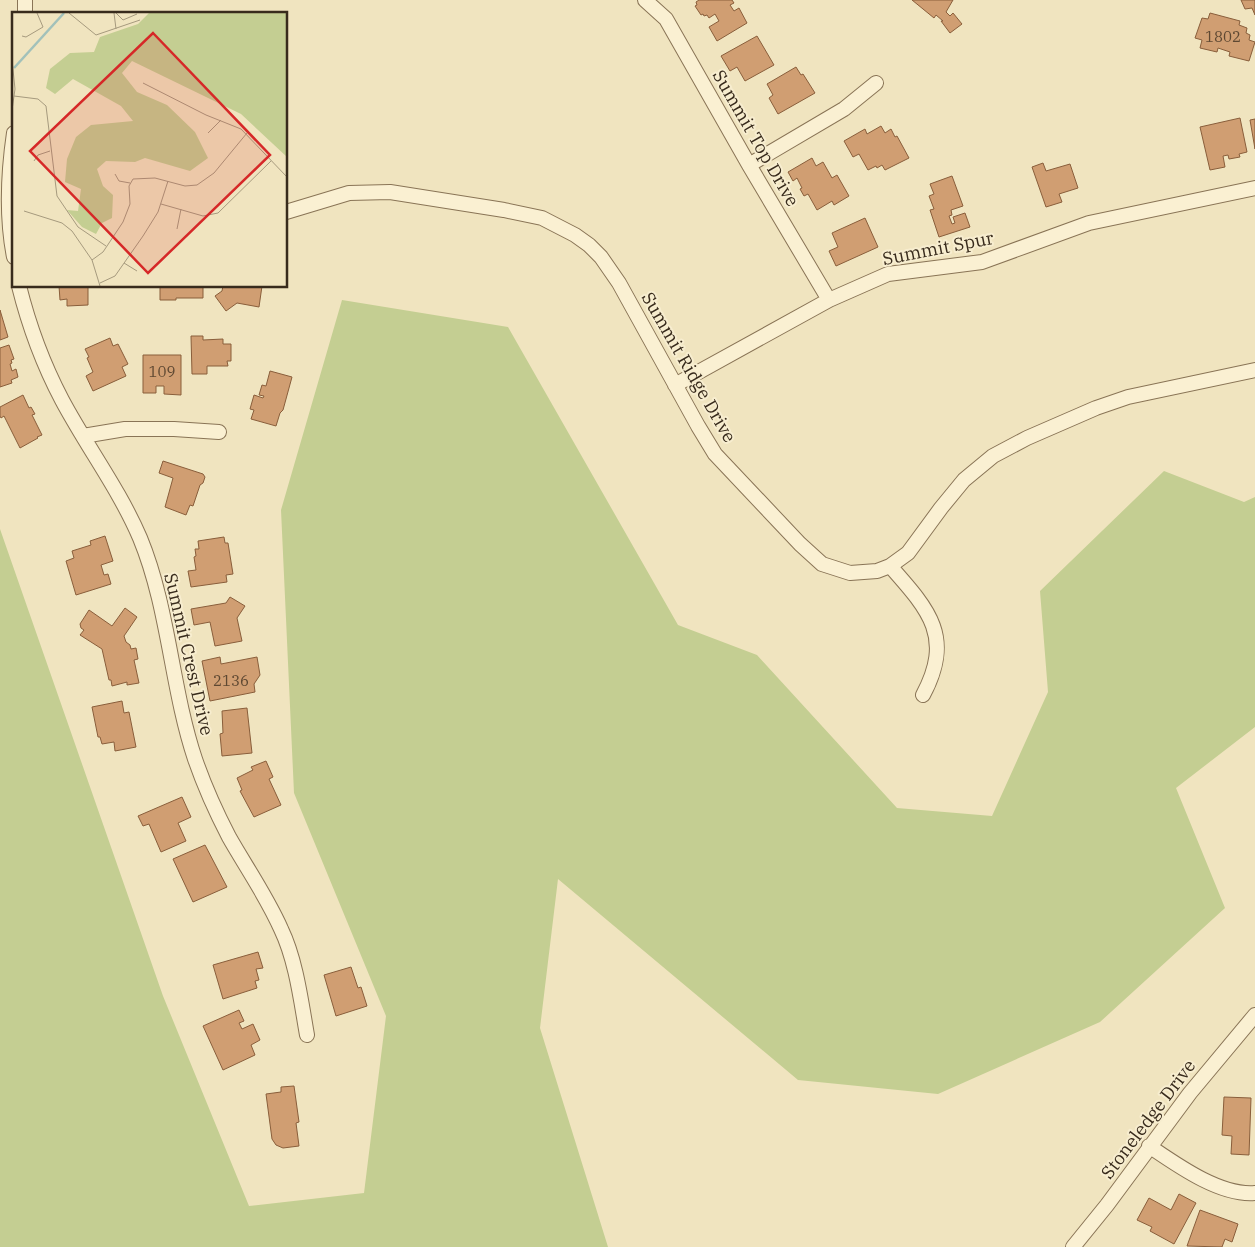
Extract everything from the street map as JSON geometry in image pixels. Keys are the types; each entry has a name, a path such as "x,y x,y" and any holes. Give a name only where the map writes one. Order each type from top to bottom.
{"street":[{"name":"Summit Top Drive","path":"645,0 666,19 829,300"},
{"path":"749,165 844,109 876,83"},
{"path":"12,153 9,184 12,230"},
{"name":"Summit Spur","path":"675,385 829,300 888,274 982,262 1090,223 1255,188"},
{"name":"Summit Ridge Drive","path":"288,211 349,193 390,192 504,210 542,218 560,226 589,245 610,270 715,454 800,544 822,564 850,573 877,571 890,566 908,553 964,480 993,456 1036,434 1096,408 1128,397 1255,370"},
{"name":"Summit Crest Drive","path":"20,288 30,326 44,364 62,401 126,508 140,539 162,612 186,727 195,760 217,813 282,930 292,958 307,1035"},
{"path":"83,436 125,429 174,429 219,432"},
{"path":"890,566 912,590 927,612 935,631 937,661 923,695"},
{"name":"Stoneledge Drive","path":"1073,1247 1190,1093 1255,1015"},
{"path":"1149,1146 1216,1185 1234,1191 1255,1193"}],"green space":[{"path":"342,300 508,327 678,625 757,655 897,808 992,816 1048,692 1040,591 1164,471 1244,502 1255,497 1255,727 1176,788 1225,908 1100,1022 938,1094 798,1080 558,879 540,1028 608,1247 0,1247 0,529 163,996 249,1206 364,1193 386,1016 294,793 281,510"}],"building":[{"path":"699,0 732,0 734,3 730,5 734,11 739,8 747,23 717,41 709,27 719,21 715,14 709,18 707,15 701,15 695,6 697,5 696,2"},
{"path":"912,0 953,0 946,12 950,16 953,13 962,24 950,33 941,21 943,21 936,15 934,18"},
{"path":"1241,0 1255,0 1255,15 1252,8 1245,9"},
{"path":"1210,13 1240,21 1239,25 1247,28 1246,33 1250,35 1249,40 1255,42 1249,61 1229,56 1230,52 1218,48 1217,52 1200,48 1202,40 1195,38 1202,18 1208,19"},
{"path":"757,36 774,65 745,81 737,67 730,71 721,56"},
{"path":"796,67 801,75 803,74 815,93 778,114 769,98 773,95 767,84"},
{"path":"1240,118 1247,152 1239,154 1240,157 1229,159 1228,155 1223,156 1225,167 1210,170 1200,127"},
{"path":"1255,119 1255,149 1250,120"},
{"path":"881,126 885,133 891,129 909,158 885,170 882,165 868,170 859,154 853,157 844,141 865,129 867,134"},
{"path":"812,158 816,166 823,162 832,178 837,175 849,196 834,205 832,201 817,210 808,194 804,196 797,178 793,181 788,172"},
{"path":"1043,163 1046,171 1070,164 1078,188 1059,194 1062,202 1046,207 1032,167"},
{"path":"952,176 963,206 951,210 952,215 949,216 952,224 955,223 953,217 965,213 970,227 939,237 930,210 934,209 929,196 934,194 930,184"},
{"path":"865,218 878,247 836,266 829,251 838,247 832,233"},
{"path":"59,288 88,288 88,305 67,306 67,299 60,300"},
{"path":"160,288 203,288 203,298 160,300"},
{"path":"223,288 262,288 259,307 237,303 226,311 215,296 222,291"},
{"path":"0,310 8,337 0,340"},
{"path":"191,336 203,336 203,340 223,339 223,344 231,344 231,361 227,361 228,366 207,366 207,374 192,374"},
{"path":"110,338 113,346 118,344 128,364 122,367 126,376 93,391 86,376 93,372 85,349"},
{"path":"9,345 14,359 11,360 12,363 10,364 12,371 16,369 18,377 11,380 12,383 0,387 0,348"},
{"path":"143,355 181,355 181,395 164,394 164,386 156,386 156,393 143,393"},
{"path":"270,371 292,377 283,410 280,413 276,426 251,419 254,410 250,409 254,395 263,398 264,396 259,395 262,385 266,386"},
{"path":"23,395 29,408 31,407 35,414 32,415 42,435 20,448 4,416 1,418 0,416 0,407"},
{"path":"163,461 203,474 205,477 200,485 193,506 190,505 186,515 165,507 173,478 159,473"},
{"path":"105,536 113,561 101,565 104,575 108,574 111,584 76,595 66,561 74,558 72,551 91,545 90,541"},
{"path":"224,537 225,543 228,543 233,574 226,575 227,582 191,587 188,571 196,570 194,557 196,556 195,549 199,549 198,541"},
{"path":"230,597 245,606 237,618 242,641 215,646 210,622 194,625 191,609 226,603"},
{"path":"125,608 137,617 124,636 131,649 136,648 138,659 134,660 139,683 127,685 127,682 112,686 102,649 80,635 84,630 80,624 89,610 112,626"},
{"path":"220,657 221,664 257,657 260,675 254,684 255,692 210,701 202,661"},
{"path":"122,701 124,713 129,712 136,747 115,751 114,742 102,744 100,737 98,737 92,707"},
{"path":"247,708 252,753 222,756 220,734 223,733 222,711"},
{"path":"266,761 273,777 269,779 281,805 254,817 240,791 242,790 237,778 253,770 251,767"},
{"path":"182,797 191,817 178,823 186,841 161,852 149,824 143,826 138,816"},
{"path":"205,845 227,887 193,902 173,859"},
{"path":"258,952 263,968 256,969 259,980 255,981 257,988 223,999 213,965"},
{"path":"351,967 358,988 361,987 367,1006 336,1016 324,975"},
{"path":"239,1010 244,1021 239,1023 242,1029 253,1024 260,1040 251,1045 255,1055 223,1070 203,1026"},
{"path":"294,1086 299,1122 296,1123 299,1146 283,1148 276,1145 272,1139 266,1094 281,1092 281,1087"},
{"path":"1224,1097 1251,1098 1249,1155 1231,1154 1232,1136 1222,1135"},
{"path":"1179,1194 1196,1203 1174,1244 1150,1231 1152,1227 1137,1220 1149,1198 1171,1210"},
{"path":"1200,1210 1238,1224 1232,1242 1225,1239 1222,1247 1187,1246"}]}
